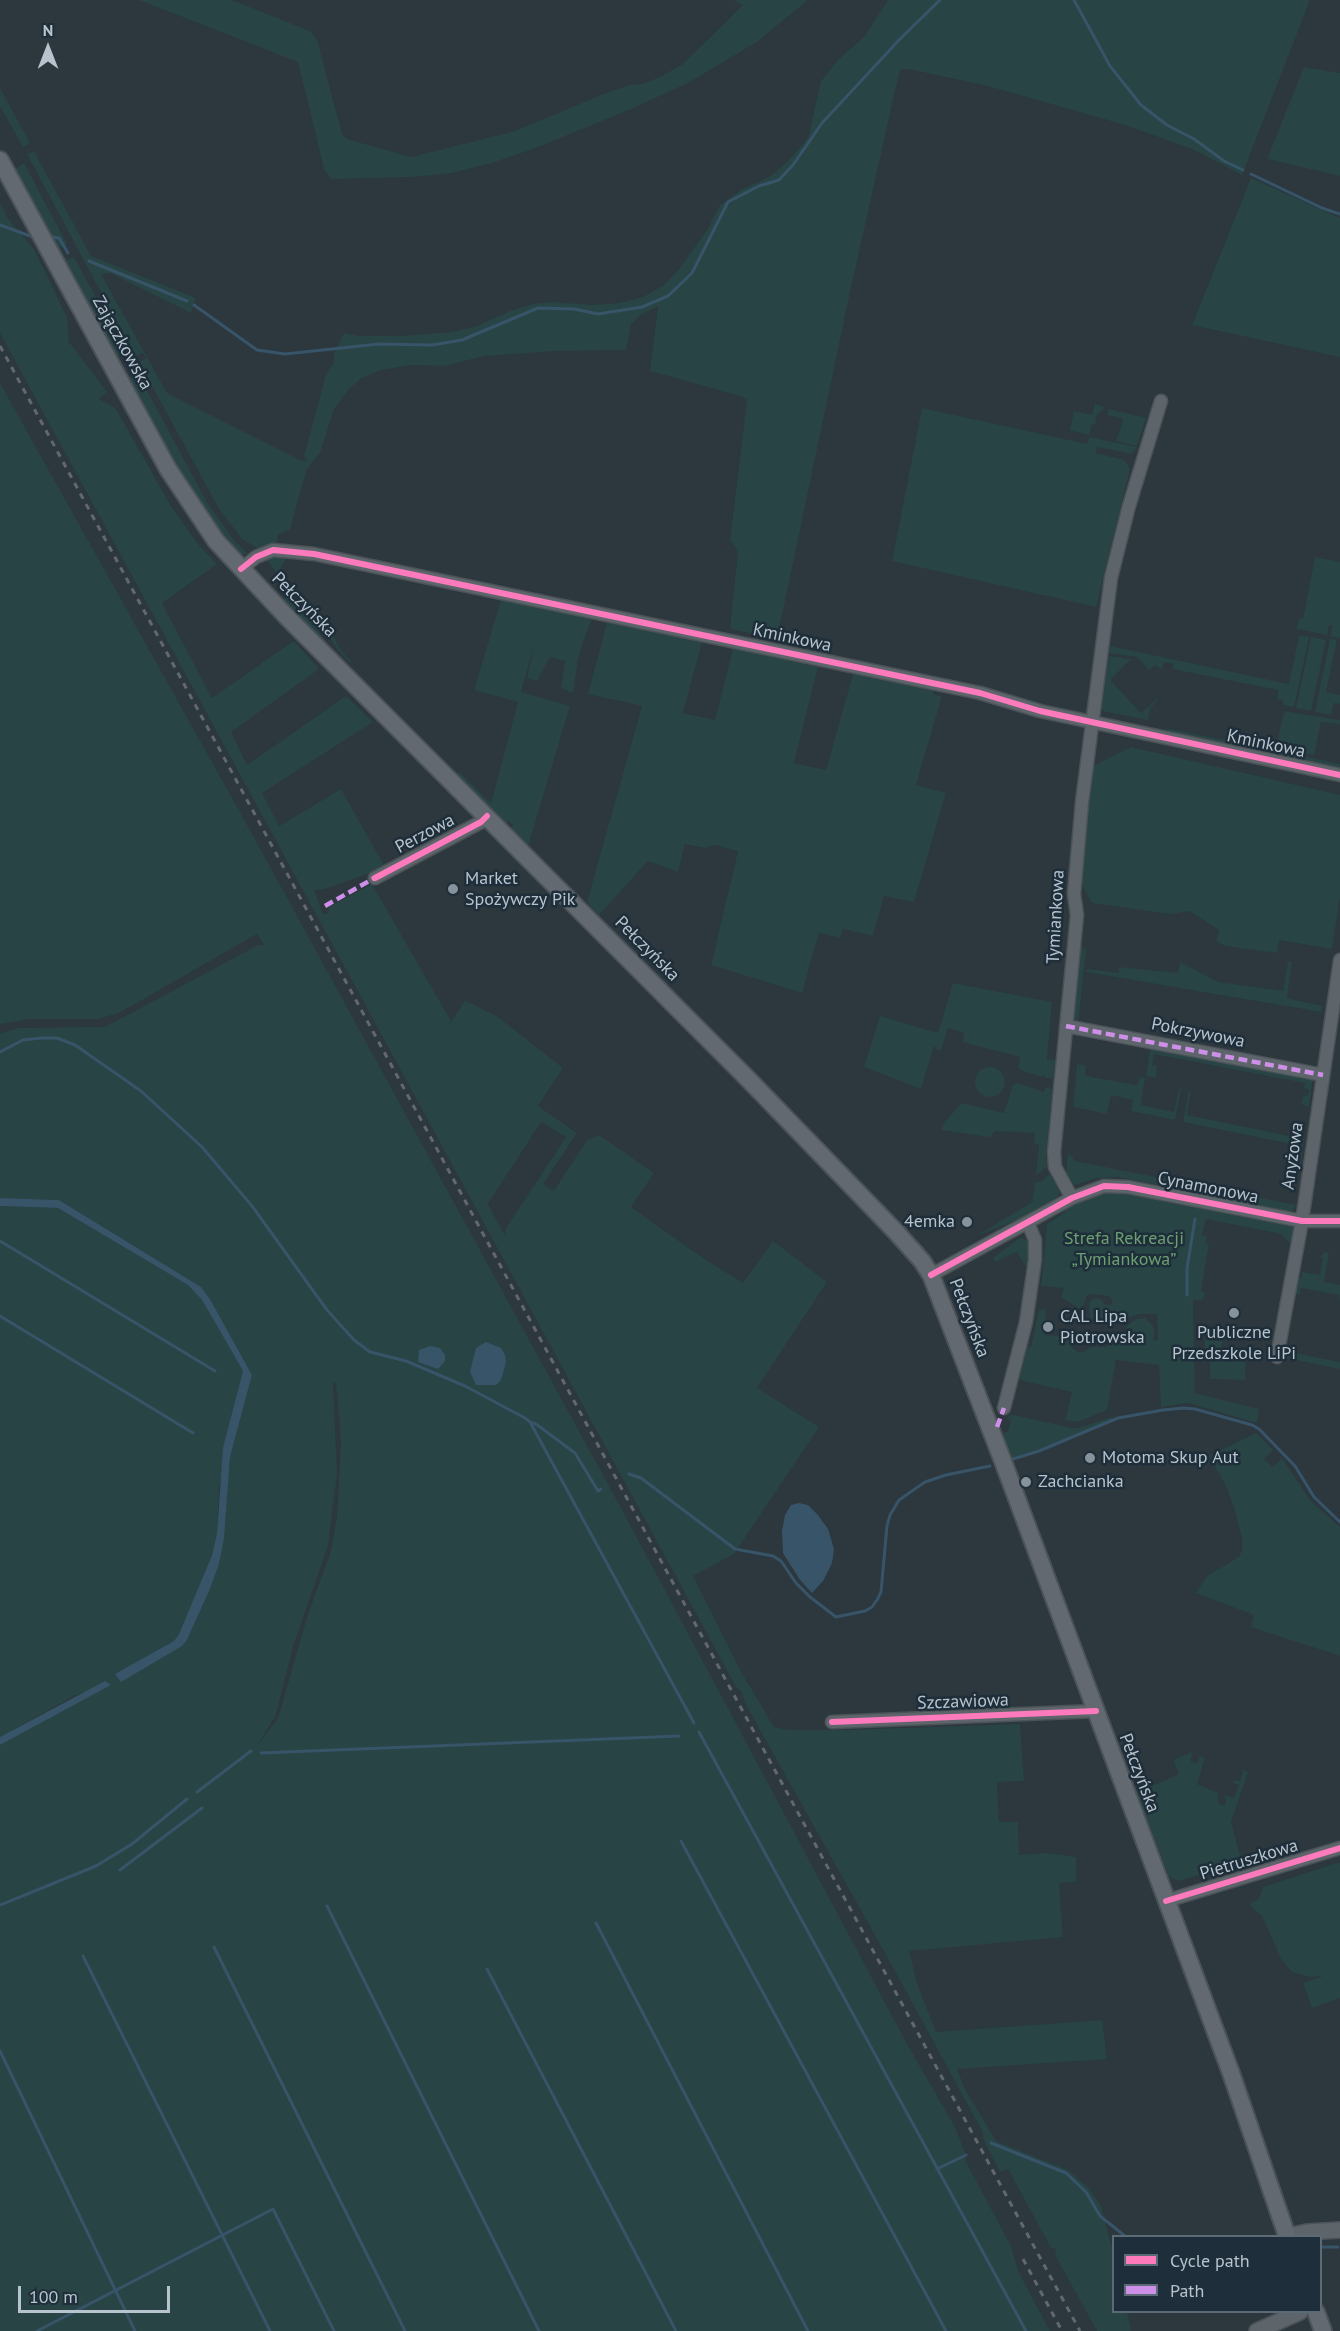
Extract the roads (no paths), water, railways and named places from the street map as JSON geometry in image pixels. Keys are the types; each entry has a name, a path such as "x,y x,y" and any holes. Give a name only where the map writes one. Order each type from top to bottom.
{"main road":[{"name":"Zajączkowska","path":"0,160 168,469 216,541"},
{"name":"Pełczyńska","path":"216,541 241,569 874,1210 922,1262 931,1275 1231,2073 1287,2235"},
{"path":"1316,2313 1323,2331"}],"street":[{"name":"Tymiankowa","path":"1072,1198 1055,1167 1053,1152 1077,915 1074,898 1076,867 1091,723 1111,578 1129,506 1161,401"},
{"name":"Kminkowa","path":"241,569 256,556 273,550 314,554 980,693 1091,723 1340,775"},
{"name":"Perzowa","path":"375,878 481,822 487,816"},
{"name":"Anyżowa","path":"1277,1357 1302,1221 1340,960"},
{"name":"Pokrzywowa","path":"1066,1026 1323,1075"},
{"name":"Cynamonowa","path":"1072,1198 1100,1187 1122,1186 1302,1221 1340,1221"},
{"path":"931,1275 1072,1198"},
{"path":"1004,1408 1027,1316 1035,1260 1035,1240 1028,1223"},
{"name":"Szczawiowa","path":"832,1722 1096,1711"},
{"name":"Pietruszkowa","path":"1166,1901 1340,1848"},
{"path":"1292,2235 1340,2230"},
{"path":"1257,2331 1297,2313"}],"water":[{"path":"0,1198 59,1200 201,1287 252,1375 230,1457 224,1538 219,1564 209,1591 187,1640 182,1646 121,1682 115,1674 174,1641 212,1555 217,1533 223,1448 243,1371 202,1300 188,1285 58,1208 0,1206"},
{"path":"486,1342 501,1348 506,1362 501,1380 496,1385 476,1385 470,1372 476,1348"},
{"path":"430,1346 440,1348 445,1355 445,1361 438,1369 418,1362 419,1350"},
{"path":"799,1503 808,1505 818,1515 828,1529 834,1549 832,1563 823,1581 812,1593 800,1580 783,1553 782,1531 785,1515 791,1505"},
{"path":"105,1681 111,1685 0,1745 0,1737"}],"waterway":[{"path":"194,305 257,350 285,354 379,344 432,345 462,340 538,308 574,309 598,314 642,307 668,296 692,273 728,202 759,186 779,180 793,165 822,123 900,39 940,0"},
{"path":"1074,0 1110,66 1141,105 1167,125 1194,139 1224,161 1243,170"},
{"path":"1251,174 1322,208 1340,214"},
{"path":"0,225 30,236"},
{"path":"53,237 59,238 68,253"},
{"path":"89,261 187,301"},
{"path":"0,1052 23,1040 57,1038 75,1045 141,1091 202,1147 252,1206 327,1310 354,1340 370,1352 406,1361 465,1386 530,1422 694,1723"},
{"path":"1187,1295 1187,1268 1195,1219"},
{"path":"0,1241 215,1371"},
{"path":"0,1316 193,1433"},
{"path":"1013,1459 1039,1451 1118,1418 1163,1410 1195,1409 1259,1429 1295,1466 1314,1497 1340,1522"},
{"path":"530,1422 575,1453 598,1491 601,1489"},
{"path":"629,1474 641,1478 735,1549 773,1556 781,1561 796,1583 836,1617 865,1611 877,1600 881,1592 887,1526 890,1515 899,1500 925,1482 990,1466"},
{"path":"699,1732 1026,2331"},
{"path":"261,1753 679,1736"},
{"path":"197,1792 251,1751"},
{"path":"0,1905 96,1866 132,1844 187,1799"},
{"path":"120,1870 202,1808"},
{"path":"681,1841 946,2331"},
{"path":"327,1906 539,2331"},
{"path":"596,1923 808,2331"},
{"path":"214,1947 405,2331"},
{"path":"83,1956 270,2331"},
{"path":"487,1969 676,2331"},
{"path":"0,2051 135,2331"},
{"path":"991,2143 1066,2173 1086,2192 1100,2216 1124,2235"},
{"path":"937,2169 966,2155"},
{"path":"37,2331 273,2209 334,2331"},
{"path":"1322,2247 1338,2247"}],"railway":[{"path":"0,346 1080,2331"},
{"path":"1023,2259 1062,2331"}],"place":[{"name":"Market Spożywczy Pik","path":"453,889"},
{"name":"4emka","path":"967,1222"},
{"name":"Publiczne Przedszkole LiPi","path":"1234,1313"},
{"name":"CAL Lipa Piotrowska","path":"1048,1327"},
{"name":"Motoma Skup Aut","path":"1090,1458"},
{"name":"Zachcianka","path":"1026,1482"}],"park label":[{"name":"Strefa Rekreacji „Tymiankowa”","path":"1124,1249"}]}
